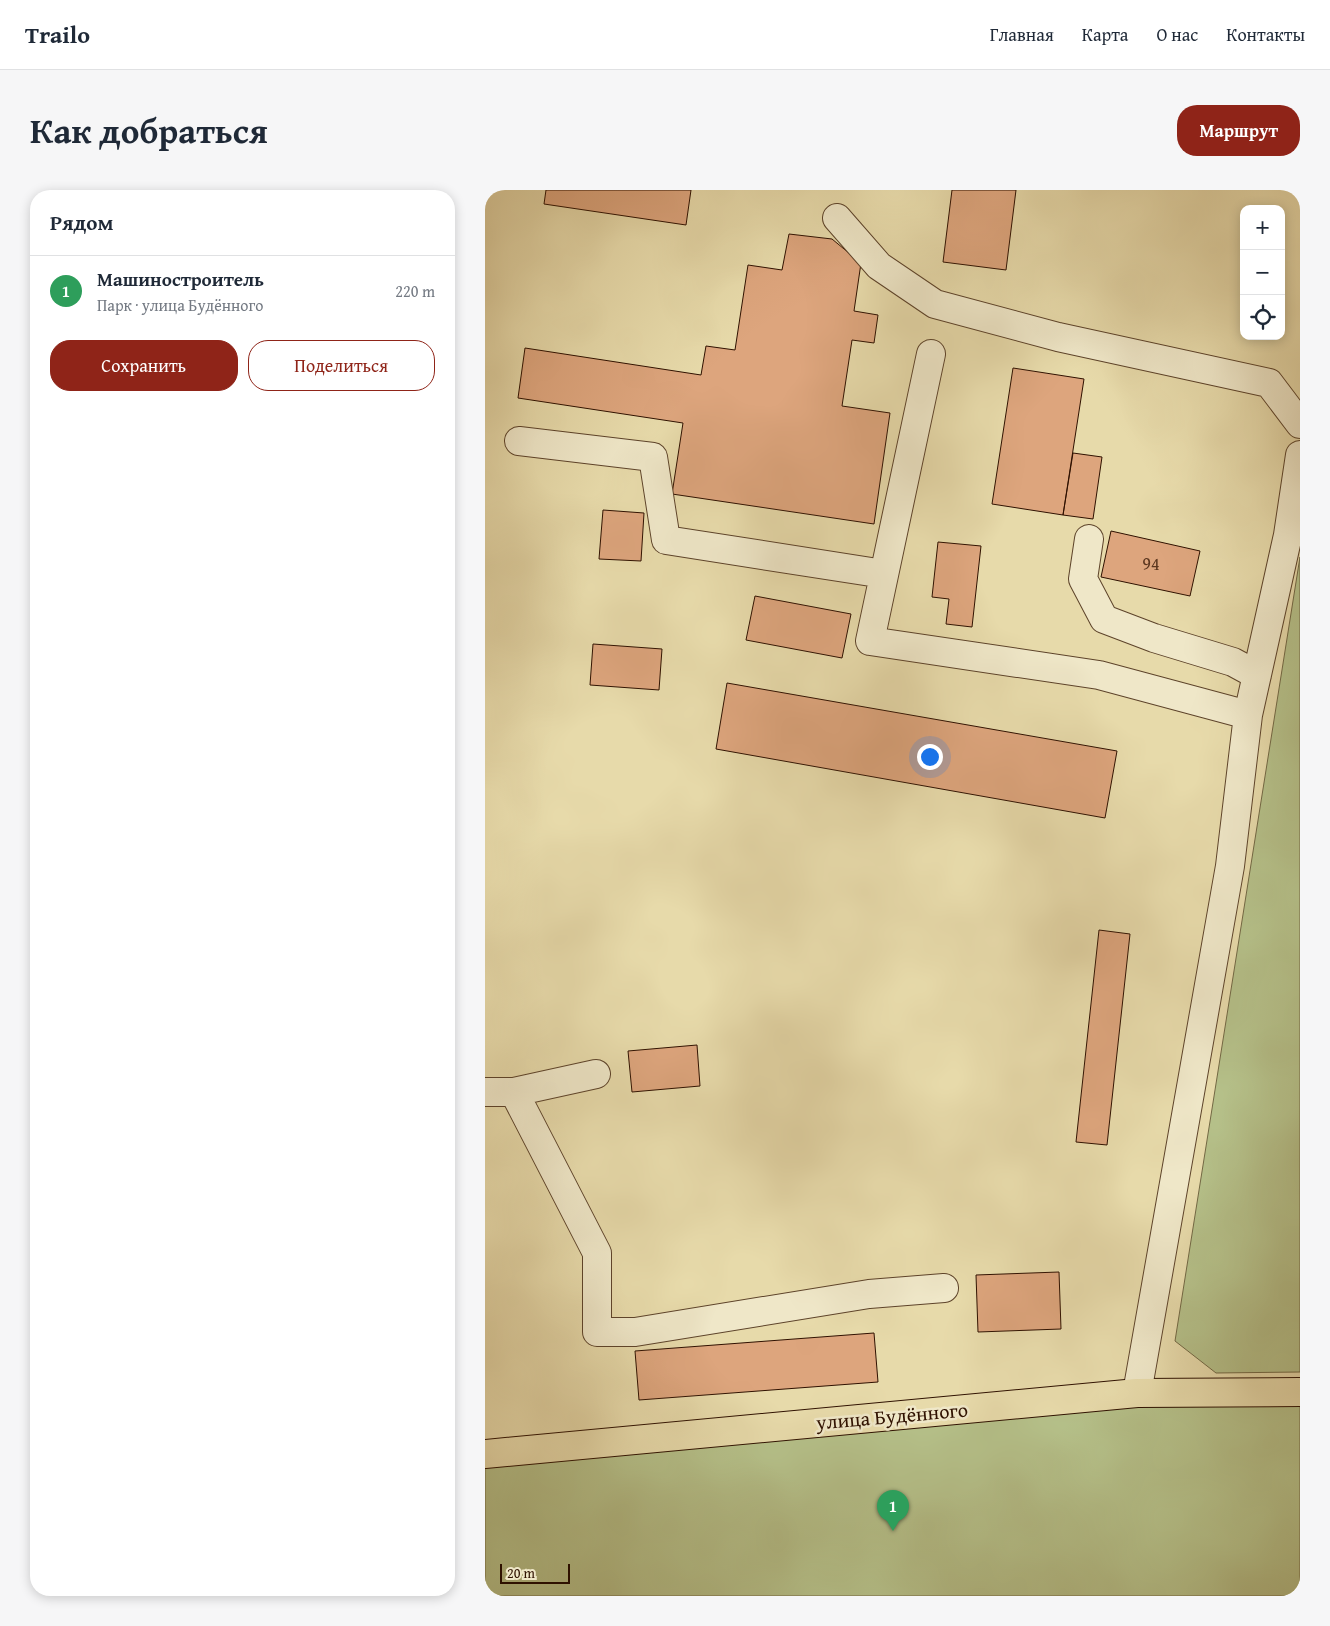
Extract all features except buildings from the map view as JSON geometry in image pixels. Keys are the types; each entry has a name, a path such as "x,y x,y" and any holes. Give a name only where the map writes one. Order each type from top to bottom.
{"main road":[{"name":"улица Будённого","path":"485,1454 1137,1393 1300,1392"}],"street":[{"path":"837,218 879,266 935,304 1058,337 1269,383 1300,424"},
{"path":"931,354 870,641 1099,675 1248,715"},
{"path":"519,441 653,456 666,540 884,574"},
{"path":"1137,1393 1230,866 1248,715 1294,530 1300,454"},
{"path":"1089,538 1083,579 1103,619 1154,638 1233,662 1257,675"},
{"path":"485,1092 514,1092 596,1074"},
{"path":"514,1092 597,1253 597,1332 635,1332 869,1294 944,1288"}],"green space":[{"path":"1300,557 1300,1372 1216,1373 1175,1341"},
{"path":"1129,1398 1300,1398 1300,1596 485,1596 485,1466"}],"place":[{"name":"Машиностроитель","path":"893,1531"}]}
